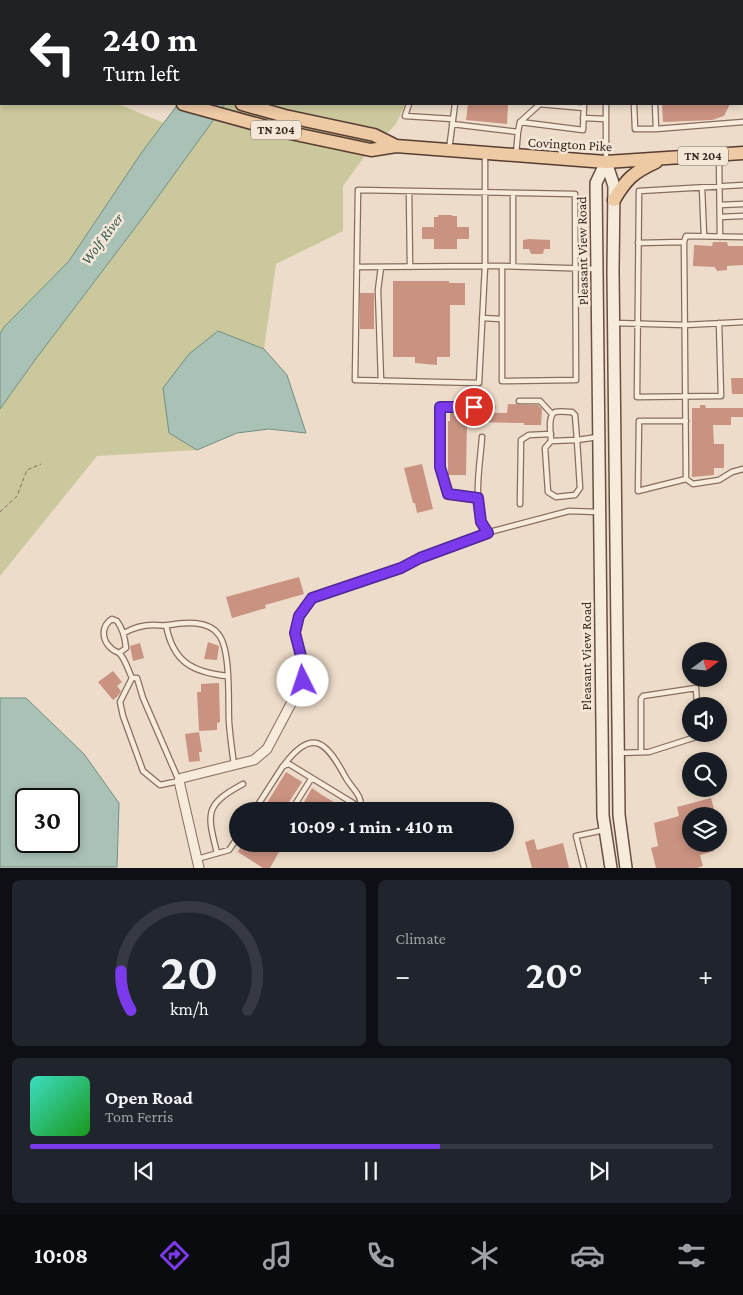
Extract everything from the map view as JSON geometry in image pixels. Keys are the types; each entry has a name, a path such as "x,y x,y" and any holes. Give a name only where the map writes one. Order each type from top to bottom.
{"main road":[{"name":"Covington Pike","path":"187,105 281,131 371,150 396,146 606,162 743,153"},
{"name":"Covington Pike","path":"246,105 285,116 374,135 396,146"},
{"path":"614,200 630,176 662,159"},
{"path":"606,162 614,186 619,815 626,868"},
{"name":"Pleasant View Road","path":"606,162 596,183 603,816 612,868"},
{"path":"597,269 614,271"},
{"path":"600,593 616,594"}],"street":[{"path":"198,863 179,781 182,778 254,760 267,749 303,681 303,664 295,633 299,616 312,598"}],"lane":[{"path":"409,105 405,116 518,132"},
{"path":"449,150 455,105"},
{"path":"516,155 520,122 539,105"},
{"path":"520,122 583,130 584,106 562,105"},
{"path":"606,105 606,162"},
{"path":"634,105 635,129 743,122"},
{"path":"655,105 656,128"},
{"path":"583,118 606,119"},
{"path":"485,153 484,193 485,266 480,384 355,380 358,190 484,193 575,194 576,380 502,381 502,266"},
{"path":"719,155 720,237"},
{"path":"719,323 721,396 637,397 639,191 743,185"},
{"path":"702,188 704,236"},
{"path":"409,191 410,266"},
{"path":"513,193 513,266"},
{"path":"720,205 743,204"},
{"path":"720,217 743,216"},
{"path":"686,480 684,242 686,236 743,237"},
{"path":"638,243 684,242"},
{"path":"357,267 513,266 597,269"},
{"path":"380,267 378,290 381,381"},
{"path":"482,318 501,319"},
{"path":"614,323 685,325 743,322"},
{"path":"519,401 540,401 552,414"},
{"path":"478,498 448,494 440,467 440,407 492,407"},
{"path":"552,414 556,412 572,412 575,415 577,440 580,488 575,495 556,497 548,492 545,448 551,441 577,440 599,437"},
{"path":"551,441 552,414"},
{"path":"686,420 639,421 638,491 686,480 693,484 719,480 732,472 743,469"},
{"path":"520,504 521,440 528,435 550,434"},
{"path":"482,437 478,498 481,522 488,533"},
{"path":"312,598 401,568 420,558 488,533 569,511 600,512"},
{"path":"119,653 126,648 124,633 117,620 112,619 103,628 104,637 108,646 113,651 119,653 132,678"},
{"path":"124,633 144,626 184,622 212,628 218,633 222,641 227,663 234,764"},
{"path":"166,625 170,645 179,656 198,670 227,676"},
{"path":"132,678 137,678 143,698 179,781 160,784 143,771 123,716 120,702 132,678"},
{"path":"641,752 641,699 643,696 696,688 696,697"},
{"path":"260,802 283,766 300,746 310,742 321,744 330,752 362,802"},
{"path":"618,753 649,752 682,742"},
{"path":"283,766 289,764 348,802"},
{"path":"297,802 311,779"},
{"path":"217,853 211,828 211,812 214,805 226,793 243,784"},
{"path":"584,868 576,836 605,830"},
{"path":"198,863 217,853 229,850"}],"path":[{"path":"0,512 17,496 27,470 41,464"}],"shaded area":[{"path":"0,105 120,105 164,123 69,261 4,327 0,334"},
{"path":"224,105 405,105 396,124 364,157 343,186 343,231 276,264 264,349 218,331 169,433 197,450 97,456 0,576 0,409"}],"water":[{"name":"Wolf River","path":"177,105 224,105 0,409 0,334 4,327 69,261 142,152"},
{"path":"218,331 264,349 287,375 306,433 269,429 237,433 197,450 169,433 163,388 189,354"},
{"path":"0,698 26,698 84,754 119,803 117,867 0,867"}],"building":[{"path":"468,105 508,105 507,124 466,120"},
{"path":"662,105 730,105 724,116 712,120 663,122"},
{"path":"438,215 457,216 457,227 469,227 469,239 457,239 457,249 434,249 434,239 422,239 422,227 434,227 434,217 438,217"},
{"path":"523,240 550,240 550,249 544,249 543,254 531,254 529,249 523,249"},
{"path":"713,242 727,242 728,246 743,246 743,265 727,266 727,270 717,271 715,267 693,266 694,245 712,246"},
{"path":"393,281 449,281 449,283 465,283 465,305 450,305 450,357 437,357 437,365 415,363 415,357 393,357"},
{"path":"360,293 374,293 374,329 360,329"},
{"path":"731,378 743,378 743,394 732,394"},
{"path":"508,404 538,405 542,409 541,425 467,422 466,475 448,475 448,421 450,421 450,412 507,413"},
{"path":"700,405 705,405 706,408 743,408 743,417 731,417 731,425 713,425 714,444 724,444 724,468 714,468 714,475 692,477 692,408 700,408"},
{"path":"422,464 433,509 417,513 404,468"},
{"path":"299,577 304,594 265,605 266,608 232,618 226,597"},
{"path":"208,642 219,646 217,660 204,659"},
{"path":"140,643 144,658 133,661 130,646"},
{"path":"113,671 122,682 117,686 121,691 113,700 98,682"},
{"path":"219,683 220,722 217,723 217,730 199,731 197,692 201,692 201,684"},
{"path":"199,732 202,752 199,752 200,761 189,762 185,734"},
{"path":"286,772 302,782 289,802 268,802"},
{"path":"312,788 334,802 304,802"},
{"path":"711,798 714,807 682,807 682,852 710,852 700,855 703,866 697,868 656,868 651,848 658,846 654,823 679,816 677,807"},
{"path":"534,839 537,850 563,843 569,868 532,868 525,842"},
{"path":"238,852 279,852 270,868 263,868"}],"route":[{"path":"303,681 303,664 295,633 299,616 312,598 332,593 401,568 420,558 488,533 481,522 478,498 448,494 440,467 440,407 474,407"}]}
